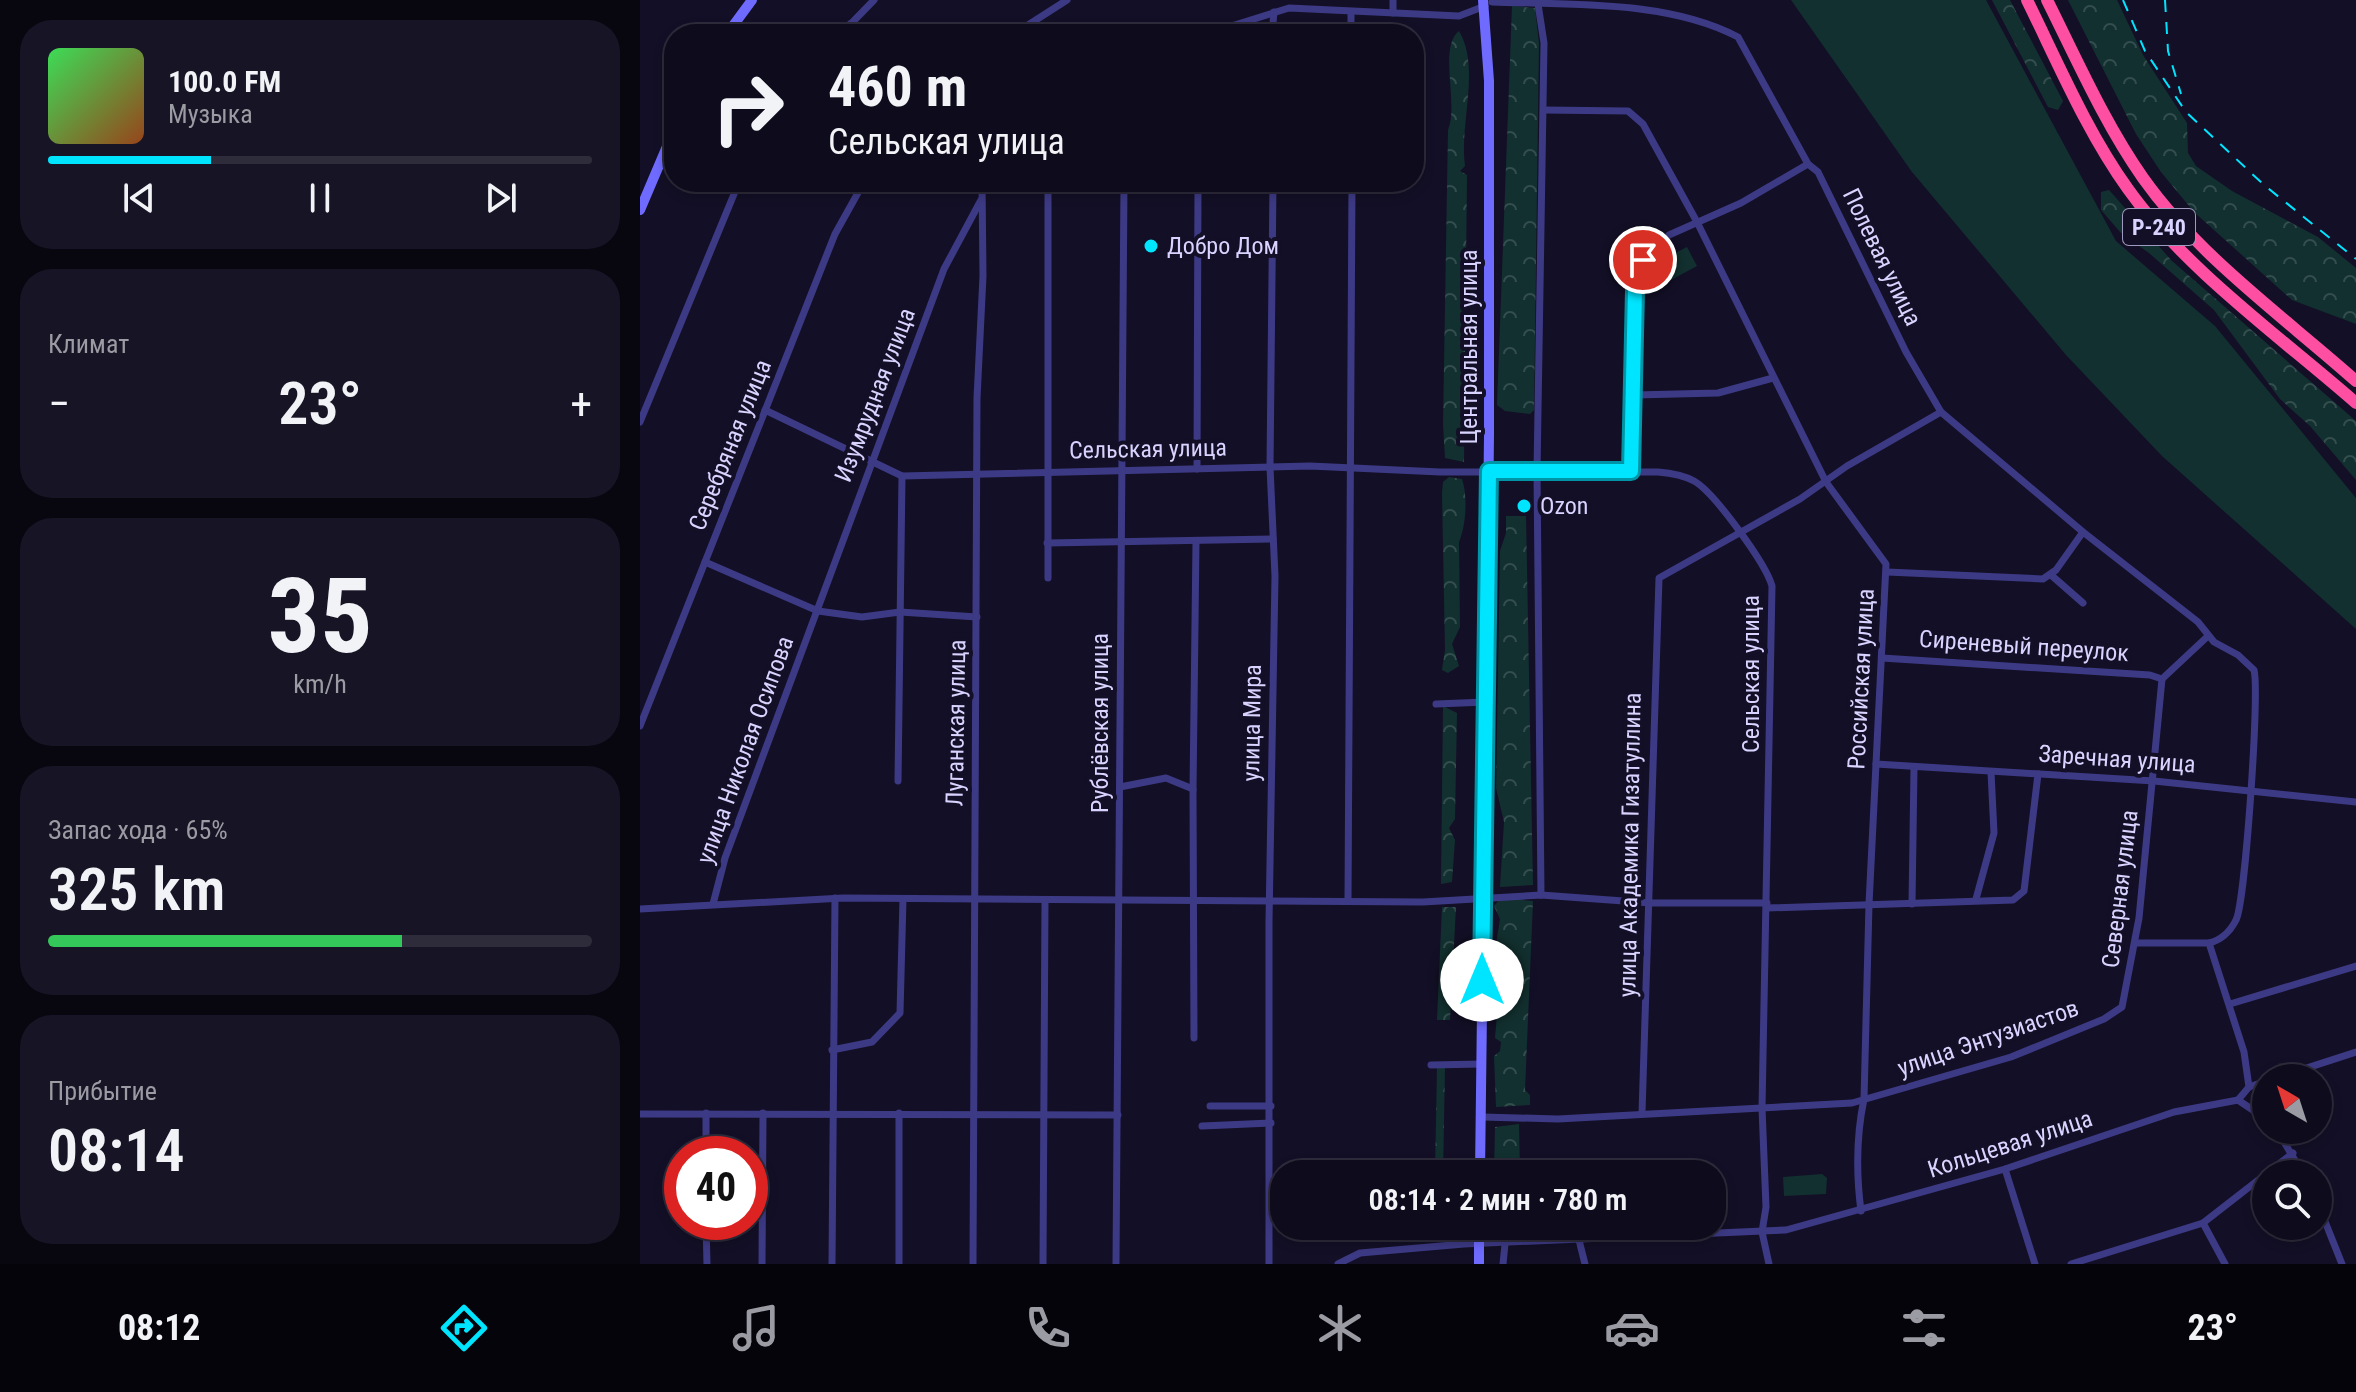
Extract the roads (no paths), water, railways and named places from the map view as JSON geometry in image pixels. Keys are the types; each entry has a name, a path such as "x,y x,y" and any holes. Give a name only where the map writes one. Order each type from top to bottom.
{"highway":[{"name":"Р-240","path":"2027,0 2105,152 2142,207 2198,264 2356,403"},
{"name":"Р-240","path":"2047,0 2115,132 2157,197 2217,258 2356,381"}],"street":[{"path":"734,24 752,0"},
{"path":"850,24 874,0"},
{"path":"1030,24 1067,0"},
{"path":"1393,0 1393,13"},
{"name":"Полевая улица","path":"1237,24 1289,8 1459,16 1488,2 1672,9 1721,26 1738,37 1808,164 1818,172 1906,352 1941,412 2083,532 2198,622 2208,636 2254,670 2250,789"},
{"name":"Центральная улица","path":"1481,1160 1481,896 1489,471 1488,2"},
{"path":"1538,4 1544,43 1537,471 1541,895"},
{"path":"1273,24 1274,12"},
{"path":"1351,12 1351,24"},
{"name":"Российская улица","path":"1544,110 1628,111 1643,124 1697,222 1826,482 1880,553 1887,572 1869,904 1864,1099 1858,1127 1857,1180 1861,1211"},
{"path":"640,210 664,154"},
{"path":"1631,471 1638,268 1656,244 1741,203 1808,164"},
{"path":"640,422 735,192"},
{"name":"Серебряная улица","path":"640,726 835,234 858,192"},
{"name":"Луганская улица","path":"973,1264 977,475 982,192"},
{"path":"1048,192 1048,578"},
{"name":"Рублёвская улица","path":"1116,1264 1124,192"},
{"path":"1197,469 1198,192"},
{"name":"улица Мира","path":"1269,1264 1273,192"},
{"path":"1348,901 1352,192"},
{"name":"Изумрудная улица","path":"818,611 870,462 944,269 982,198"},
{"path":"1635,395 1718,393 1773,378"},
{"name":"Сельская улица","path":"765,410 902,476 1350,467 1658,472 1693,480 1716,501 1772,586 1762,1108 1766,1207 1762,1232 1769,1264"},
{"path":"1739,532 1941,412"},
{"path":"898,781 902,476"},
{"name":"улица Академика Гизатуллина","path":"1642,1113 1651,903 1656,585 1659,578 1739,532"},
{"path":"1887,572 2034,580 2051,575 2083,532"},
{"path":"1047,543 1273,539"},
{"path":"1194,1038 1196,541"},
{"path":"705,562 818,611 862,617 900,612 977,617"},
{"path":"2051,575 2083,603"},
{"name":"улица Николая Осипова","path":"713,904 725,858 818,611"},
{"path":"2162,679 2208,636"},
{"name":"Сиреневый переулок","path":"1882,658 1970,661 2150,675 2162,679"},
{"name":"Северная улица","path":"2122,1007 2136,943 2162,679"},
{"path":"1436,704 1486,702"},
{"name":"Заречная улица","path":"1876,764 2154,781 2356,802"},
{"path":"1912,904 1914,768"},
{"path":"1976,899 1994,833 1991,772"},
{"path":"640,909 835,898 1423,902 1481,896 1541,895 1651,903 1767,905 2013,900 2024,891 2038,774"},
{"path":"1120,787 1166,778 1193,790"},
{"path":"2136,943 2209,943 2220,940 2237,919 2250,789"},
{"path":"832,1264 835,898"},
{"path":"832,1050 872,1042 900,1013 903,899"},
{"path":"1043,1264 1045,900"},
{"path":"2209,943 2230,1004 2249,1087"},
{"path":"2230,1004 2356,966"},
{"name":"улица Энтузиастов","path":"1483,1117 1558,1119 1864,1099 2011,1057 2104,1019 2122,1007"},
{"path":"2319,1064 2356,1052"},
{"path":"1431,1065 1482,1064"},
{"path":"2252,1086 2238,1100 2252,1110"},
{"name":"Кольцевая улица","path":"1726,1234 1762,1232 1861,1211 2005,1169 2174,1112 2238,1100"},
{"path":"1210,1106 1271,1106"},
{"path":"640,1114 974,1112 1118,1115"},
{"path":"706,1113 706,1136"},
{"path":"762,1264 763,1113"},
{"path":"899,1113 899,1264"},
{"path":"1202,1126 1271,1123"},
{"path":"2287,1144 2296,1160"},
{"path":"2071,1264 2203,1223 2293,1153"},
{"path":"2005,1169 2035,1264"},
{"path":"2203,1223 2225,1264"},
{"path":"2332,1239 2342,1264"},
{"path":"706,1240 707,1264"},
{"path":"1479,1240 1479,1264"},
{"path":"1579,1240 1585,1264"},
{"name":"Кольцевая улица","path":"1339,1264 1360,1253 1579,1240"},
{"path":"1503,1264 1505,1244"}],"railway":[{"path":"2123,0 2145,51 2186,112 2264,185 2356,259"},
{"path":"2165,0 2168,51 2181,94"}],"place":[{"name":"Добро Дом","path":"1151,246"},
{"name":"Ozon","path":"1524,506"}]}
